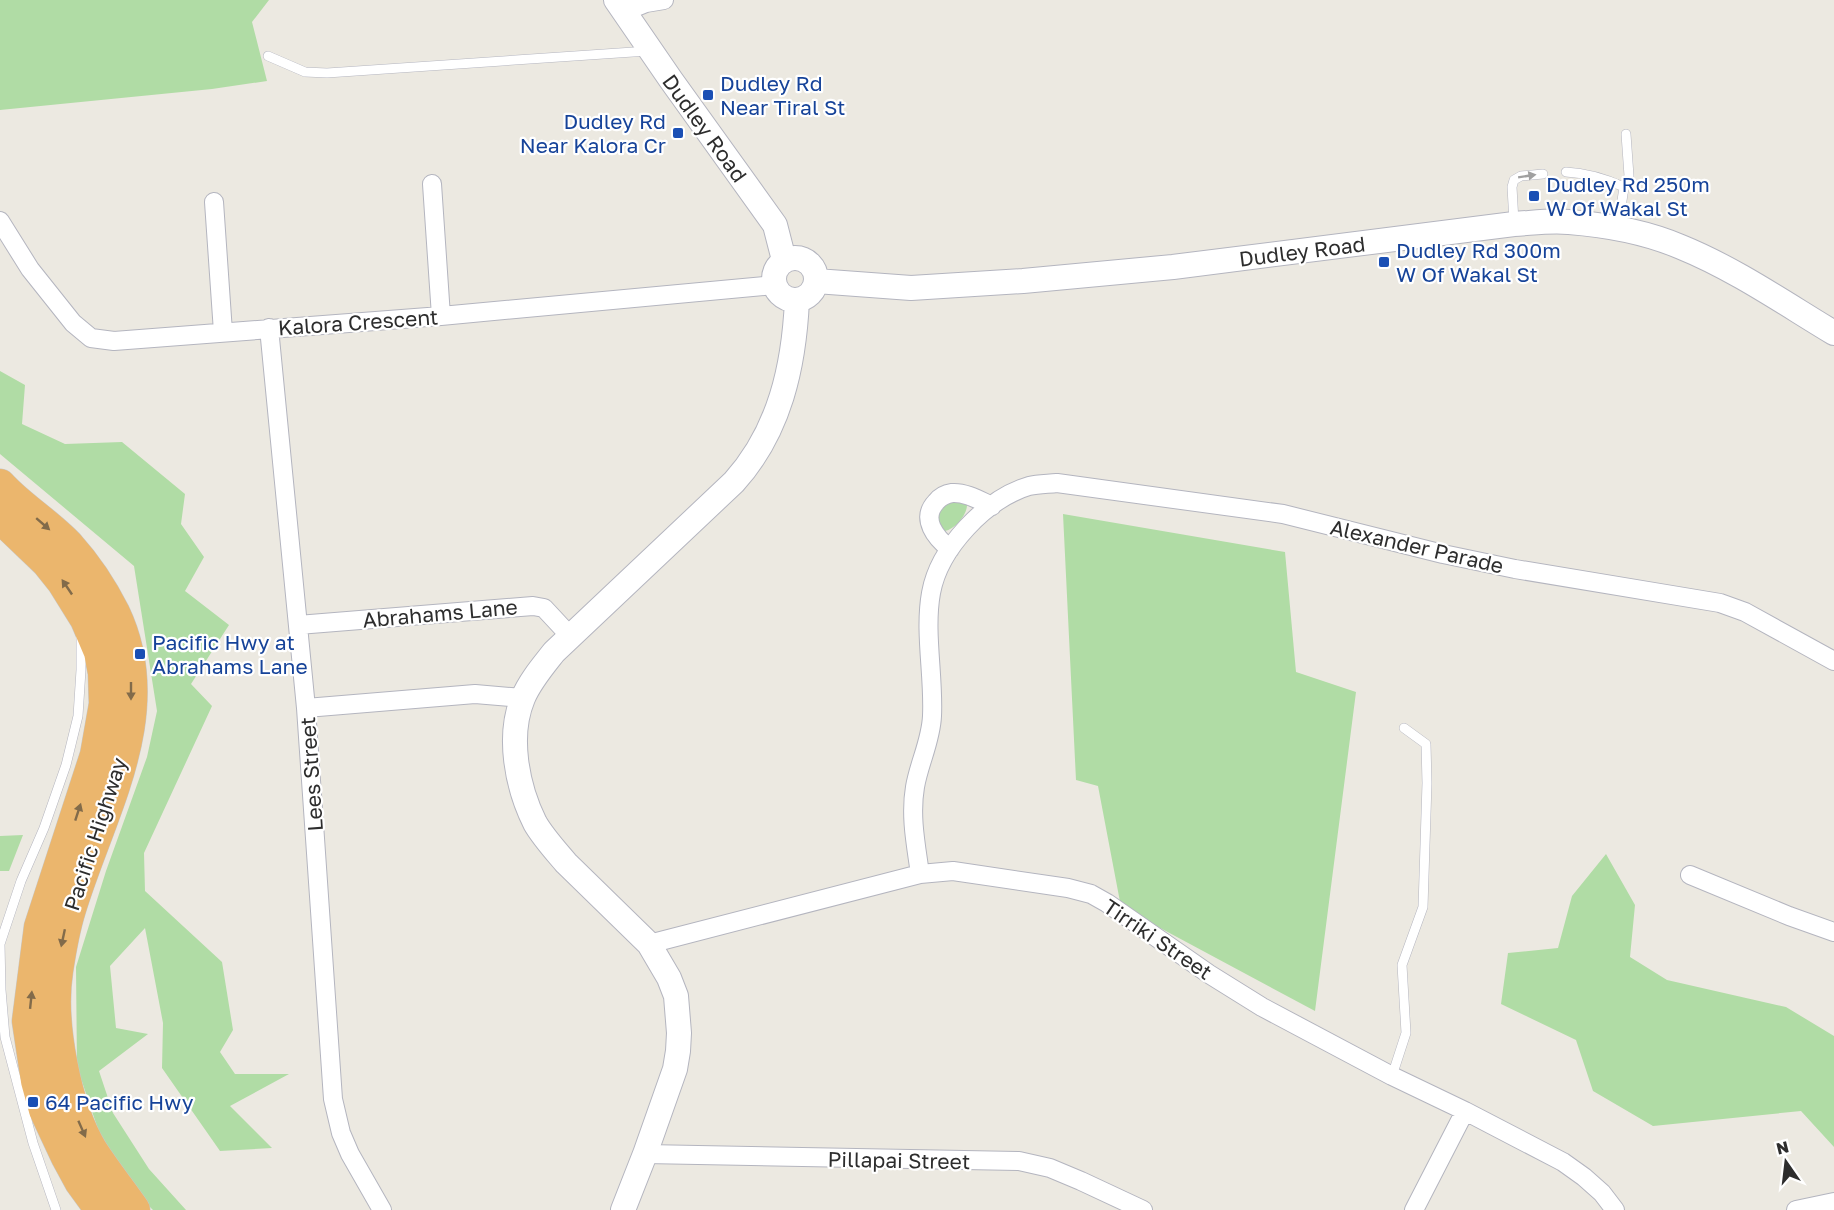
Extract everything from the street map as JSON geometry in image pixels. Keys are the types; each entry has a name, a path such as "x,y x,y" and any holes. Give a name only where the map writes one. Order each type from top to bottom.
{"highway":[{"name":"Pacific Highway","path":"0,485 67,544 92,575 114,614 129,658 132,687 131,715 117,780 69,910 56,973 56,1028 63,1072 78,1121 91,1150 134,1210"},
{"name":"Pacific Highway","path":"0,517 47,562 63,582 86,619 100,652 104,673 105,704 96,755 40,927 28,1021 21,1052 37,1081 45,1110 44,1139 101,1210"}],"main road":[{"name":"Dudley Road","path":"620,6 775,225 784,260"},
{"name":"Dudley Road","path":"816,281 911,288 1023,281 1173,267 1514,224 1567,221 1618,228 1682,247 1748,281 1834,333"},
{"path":"793,257 800,258 809,262 814,268 816,281 811,293 805,298 790,300 783,296 774,285 775,269 784,260 793,257"},
{"path":"623,1210 675,1069 679,1033 676,996 669,978 649,944 566,863 553,849 536,823 524,794 518,770 515,745 517,722 523,698 554,652 734,482 756,454 788,378 795,345 797,300"}],"street":[{"path":"620,6 664,0"},
{"path":"432,183 441,316"},
{"path":"214,202 224,332"},
{"name":"Kalora Crescent","path":"0,221 30,269 73,323 91,338 114,341 441,316 774,285"},
{"name":"Lees Street","path":"269,328 306,708 333,1099 341,1133 350,1154 382,1210"},
{"name":"Alexander Parade","path":"920,874 914,830 915,790 931,731 929,610 931,592 937,572 950,549 968,526 1005,496 1030,486 1057,483 1283,514 1443,554 1515,569 1720,603 1745,612 1834,662"},
{"path":"950,549 937,538 933,531 929,516 935,502 948,493 956,493 992,506"},
{"name":"Abrahams Lane","path":"298,625 532,606 544,608 570,637"},
{"path":"306,708 475,694 523,698"},
{"name":"Tirriki Street","path":"649,944 920,874 953,871 1068,888 1091,894 1262,1007 1392,1076 1563,1162 1602,1193 1615,1210"},
{"path":"1690,875 1834,932"},
{"path":"1414,1210 1465,1111"},
{"name":"Pillapai Street","path":"645,1154 1018,1161 1050,1168 1143,1210"},
{"path":"1796,1210 1834,1202"}],"lane":[{"path":"267,56 304,72 327,73 650,50"},
{"path":"1618,228 1624,187 1629,176 1626,134"},
{"path":"1566,172 1611,181 1624,187"},
{"path":"1514,224 1512,187 1514,180 1521,176 1543,174"},
{"path":"1392,1076 1406,1034 1402,965 1423,907 1426,744 1404,728"},
{"path":"44,1139 56,1210"}],"green space":[{"path":"0,0 269,0 252,22 267,81 212,89 0,110"},
{"path":"0,371 25,385 22,424 65,444 122,442 185,494 181,524 204,557 185,591 229,625 191,684 212,706 144,853 145,891 222,962 233,1030 220,1052 235,1074 289,1074 230,1106 272,1148 220,1151 162,1068 163,1023 145,928 110,966 116,1028 148,1034 99,1071 113,1113 149,1169 186,1210 153,1210 142,1199 101,1138 77,1067 76,967 106,871 147,757 157,711 134,566 0,454"},
{"path":"948,501 964,501 967,505 960,521 953,528 945,531 939,528 936,513"},
{"path":"1063,514 1285,552 1296,672 1356,692 1315,1011 1121,907 1098,786 1076,780"},
{"path":"23,835 9,871 0,871 0,836"},
{"path":"1606,854 1635,905 1630,957 1667,980 1786,1007 1834,1036 1834,1147 1801,1111 1653,1126 1593,1091 1576,1040 1501,1004 1508,953 1558,948 1572,896"}],"place":[{"name":"Dudley Rd Near Tiral St","path":"708,95"},
{"name":"Dudley Rd Near Kalora Cr","path":"678,133"},
{"name":"Dudley Rd 250m W Of Wakal St","path":"1534,196"},
{"name":"Dudley Rd 300m W Of Wakal St","path":"1384,262"},
{"name":"Pacific Hwy at Abrahams Lane","path":"140,654"},
{"name":"64 Pacific Hwy","path":"33,1102"}]}
